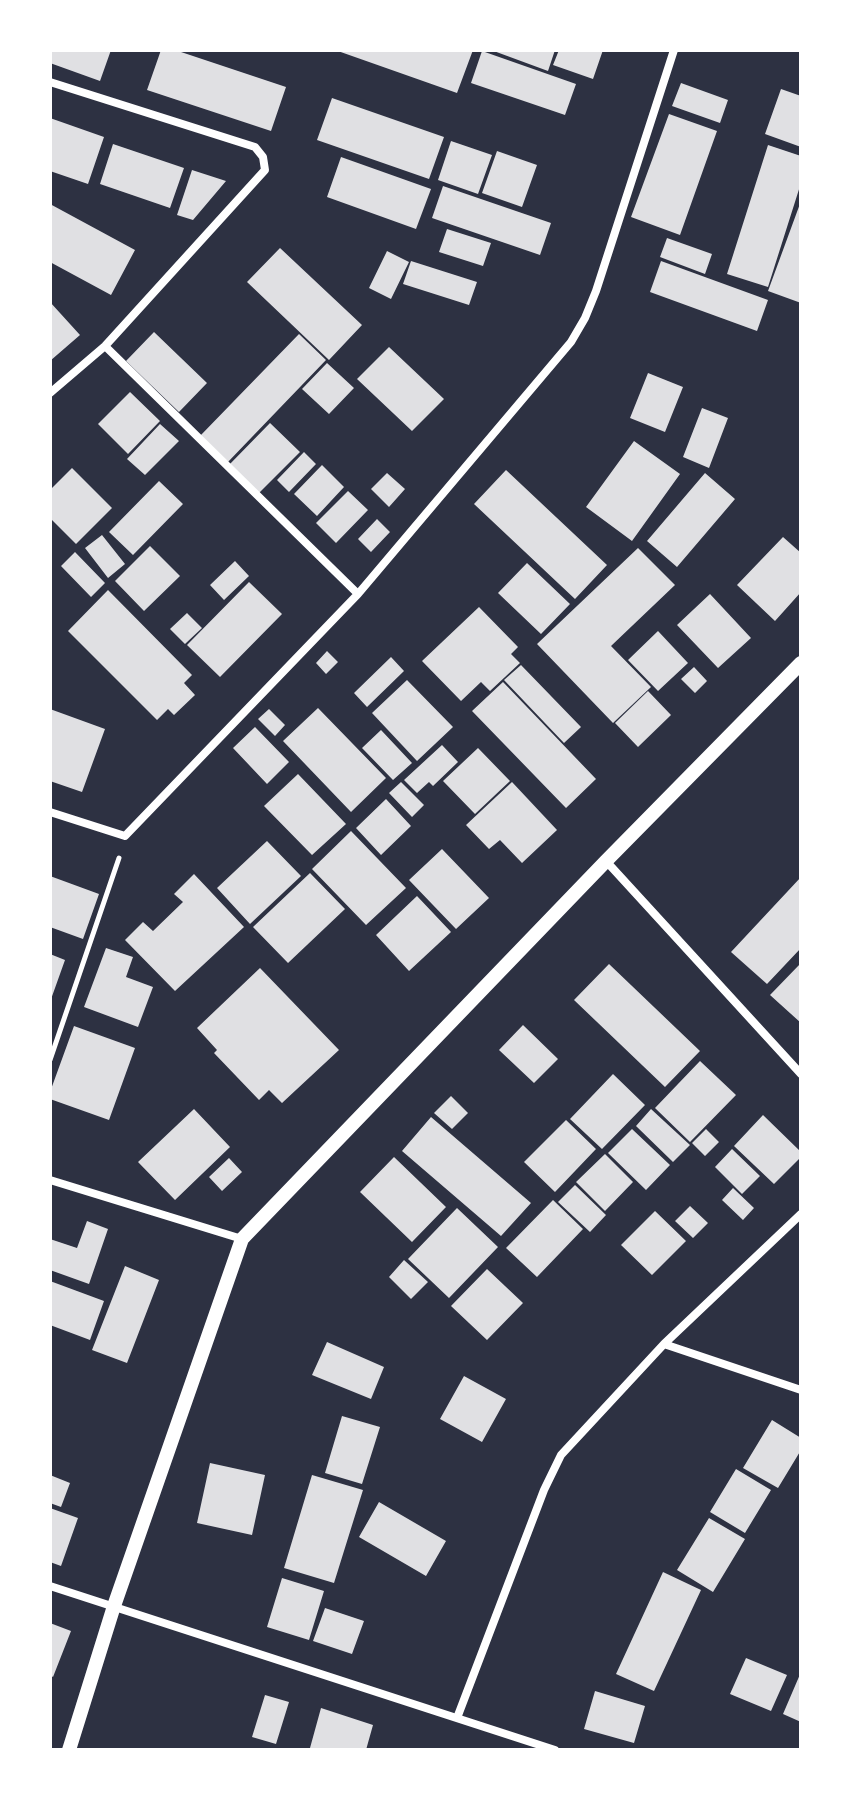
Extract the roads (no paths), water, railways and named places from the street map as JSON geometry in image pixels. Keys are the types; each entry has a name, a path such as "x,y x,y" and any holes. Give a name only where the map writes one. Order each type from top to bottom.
{"street":[{"path":"50,812 125,836 358,594 571,342 585,318 674,50"},
{"path":"50,82 255,147 263,157 265,170 105,346 50,393"},
{"path":"105,346 358,594"},
{"path":"69,1750 114,1606 242,1239 801,663"},
{"path":"606,861 801,1074"},
{"path":"50,1180 242,1239"},
{"path":"457,1718 544,1490 561,1455 664,1344 801,1214"},
{"path":"664,1344 801,1390"},
{"path":"50,1586 555,1750"}]}
